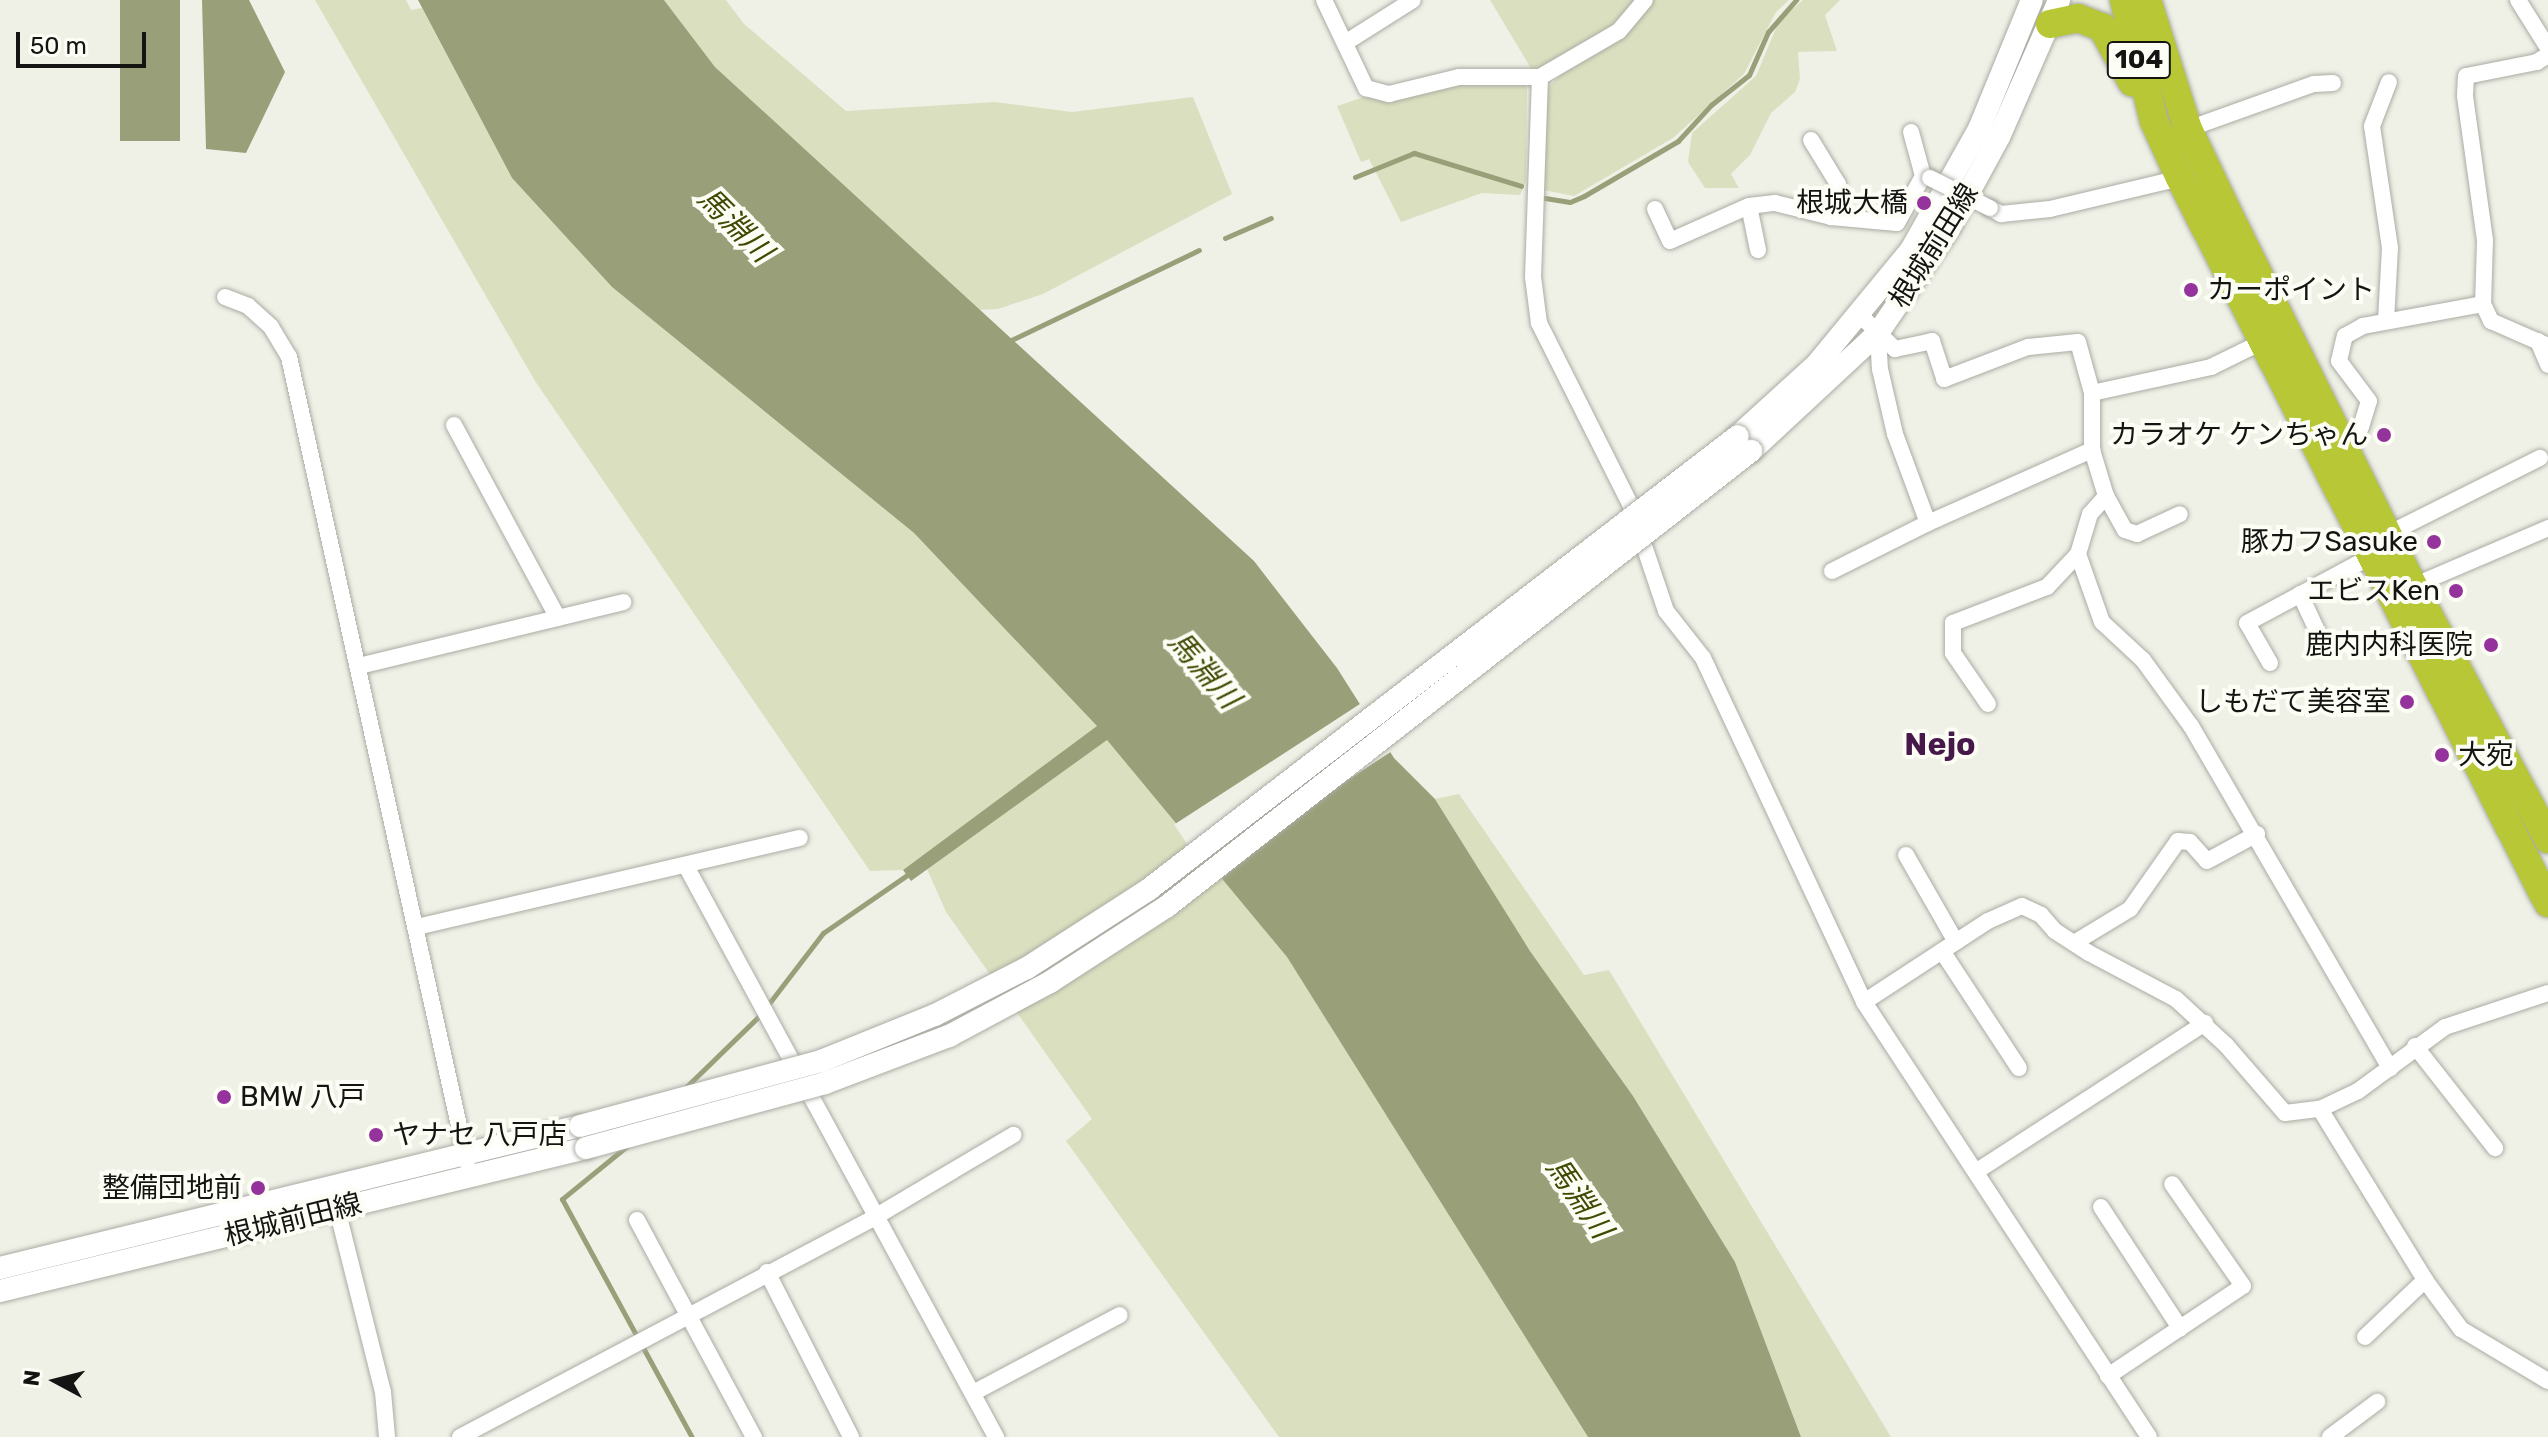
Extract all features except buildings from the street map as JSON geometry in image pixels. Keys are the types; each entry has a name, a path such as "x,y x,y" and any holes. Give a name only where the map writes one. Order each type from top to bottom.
{"highway":[{"name":"104","path":"2124,0 2154,121 2180,178 2262,342 2330,449"},
{"name":"104","path":"2147,0 2188,129 2330,449 2541,871 2548,903"},
{"path":"2054,12 2102,27 2154,121"},
{"name":"104","path":"2380,545 2413,586 2548,839"}],"street":[{"path":"1324,0 1374,94 1459,77 1540,77 1619,31 1645,0"},
{"path":"1345,43 1413,0"},
{"name":"根城前田線","path":"0,1291 337,1209 580,1126 821,1061 935,1015 1027,968 1160,881 1744,443 1860,315 1911,250 1979,129 2032,0"},
{"path":"2518,0 2548,48"},
{"name":"根城前田線","path":"0,1268 468,1165 586,1148 825,1083 949,1036 1050,982 1166,907 1878,333 1949,229 1999,137 2054,12"},
{"path":"2548,55 2537,62 2466,76 2485,241 2483,304 2491,321 2543,343 2548,365"},
{"path":"1540,77 1533,277 1539,323 1630,504 1666,611 1703,658 1864,1002 2149,1437"},
{"path":"2386,321 2390,248 2372,126 2389,82"},
{"path":"2188,129 2333,83"},
{"path":"1911,132 1927,177 2001,214 2050,209 2180,178"},
{"path":"1811,140 1838,184 1831,217"},
{"path":"1655,209 1670,241 1749,206 1775,203 1831,217 1897,223 1927,177"},
{"path":"1749,206 1758,250"},
{"path":"225,297 248,306 271,327 289,357 468,1165"},
{"path":"2330,449 2361,427 2369,401 2339,361 2345,336 2386,321 2483,304"},
{"path":"1860,315 1895,349 1932,341 1944,379 2028,347 2078,342 2092,393 2092,450 2106,496 2125,530 2137,534 2180,514"},
{"path":"1878,333 1880,369 1895,434 1928,523"},
{"path":"2092,393 2211,367 2262,342"},
{"path":"454,425 558,618"},
{"path":"1832,571 1928,523 2092,450"},
{"path":"2270,663 2247,623 2380,545 2540,458"},
{"path":"1988,704 1953,653 1953,623 2047,587 2078,554 2090,514 2106,496"},
{"path":"2413,586 2548,528"},
{"path":"2078,554 2102,622 2143,660 2257,834 2390,1068"},
{"path":"2300,594 2320,637"},
{"path":"359,666 623,602"},
{"path":"2074,943 2130,909 2178,841 2190,842 2207,861 2257,834"},
{"path":"417,927 800,838"},
{"path":"1906,855 1949,946 2019,1068"},
{"path":"686,866 996,1437"},
{"path":"1864,1002 1949,946 2022,906 2041,915 2074,943 2176,999 2205,1023 2285,1113 2320,1109 2358,1091 2415,1046 2445,1027 2548,993"},
{"path":"1977,1171 2205,1023"},
{"path":"2415,1046 2495,1148"},
{"path":"2320,1109 2425,1280 2461,1329 2548,1381"},
{"path":"460,1437 482,1432 687,1314 875,1217 1013,1135"},
{"path":"2108,1376 2243,1286 2172,1184"},
{"path":"2101,1207 2180,1328"},
{"path":"337,1209 383,1392 387,1437"},
{"path":"637,1220 754,1437"},
{"path":"767,1272 851,1437"},
{"path":"2365,1337 2425,1280"},
{"path":"973,1393 1120,1315"},
{"path":"2330,1437 2377,1402"}],"shaded area":[{"path":"315,0 406,0 411,10 422,8 512,178 612,287 914,533 1098,726 903,870 870,871 535,381"},
{"path":"664,0 726,0 744,24 846,111 995,102 1072,112 1193,97 1232,194 1043,294 998,309 977,310 715,67"},
{"path":"1490,0 1638,0 1615,28 1550,66 1532,70"},
{"path":"1653,0 1789,0 1776,12 1744,74 1673,138 1574,196 1544,190 1545,91 1565,70 1633,23"},
{"path":"1803,0 1840,0 1825,15 1837,51 1798,52 1800,79 1795,92 1771,113 1750,155 1731,174 1739,188 1705,188 1688,162 1692,133 1756,76 1779,21"},
{"path":"1462,81 1522,81 1527,88 1526,181 1520,195 1482,193 1401,222 1369,159 1361,162 1337,106 1364,97 1388,101"},
{"path":"1107,739 1287,957 1588,1437 1279,1437 1066,1141 1092,1119 946,912 927,869"},
{"path":"1459,794 1584,975 1609,970 1891,1437 1801,1437 1735,1262 1633,1096 1530,951 1435,799"}],"water":[{"path":"120,0 180,0 180,141 120,141"},
{"path":"202,0 249,0 285,72 246,153 206,149"},
{"name":"馬淵川","path":"418,0 664,0 715,67 1254,561 1337,668 1394,758 1435,799 1530,951 1633,1096 1735,1262 1801,1437 1588,1437 1287,957 1107,740 911,881 903,870 1097,726 914,533 612,287 512,178"}],"pier":[{"path":"1363,702 1394,750 1205,872 1174,825"}],"waterway":[{"path":"1545,198 1570,202 1678,141 1711,105 1749,75 1768,32 1796,0"},
{"path":"1355,177 1414,153 1521,186"},
{"path":"1225,238 1271,218"},
{"path":"1005,343 1199,250"},
{"path":"767,1006 823,933 907,875"},
{"path":"685,1088 761,1014"},
{"path":"627,1146 562,1199 692,1437"},
{"path":"13,1277 84,1259"}],"place":[{"name":"根城大橋","path":"1924,203"},
{"name":"カーポイント","path":"2191,290"},
{"name":"カラオケ ケンちゃん","path":"2384,435"},
{"name":"豚カフSasuke","path":"2434,542"},
{"name":"エビスKen","path":"2456,591"},
{"name":"鹿内内科医院","path":"2491,645"},
{"name":"しもだて美容室","path":"2407,702"},
{"name":"大宛","path":"2442,755"},
{"name":"BMW 八戸","path":"224,1097"},
{"name":"ヤナセ 八戸店","path":"376,1135"},
{"name":"整備団地前","path":"258,1188"}],"district":[{"name":"Nejo","path":"1940,744"}]}
